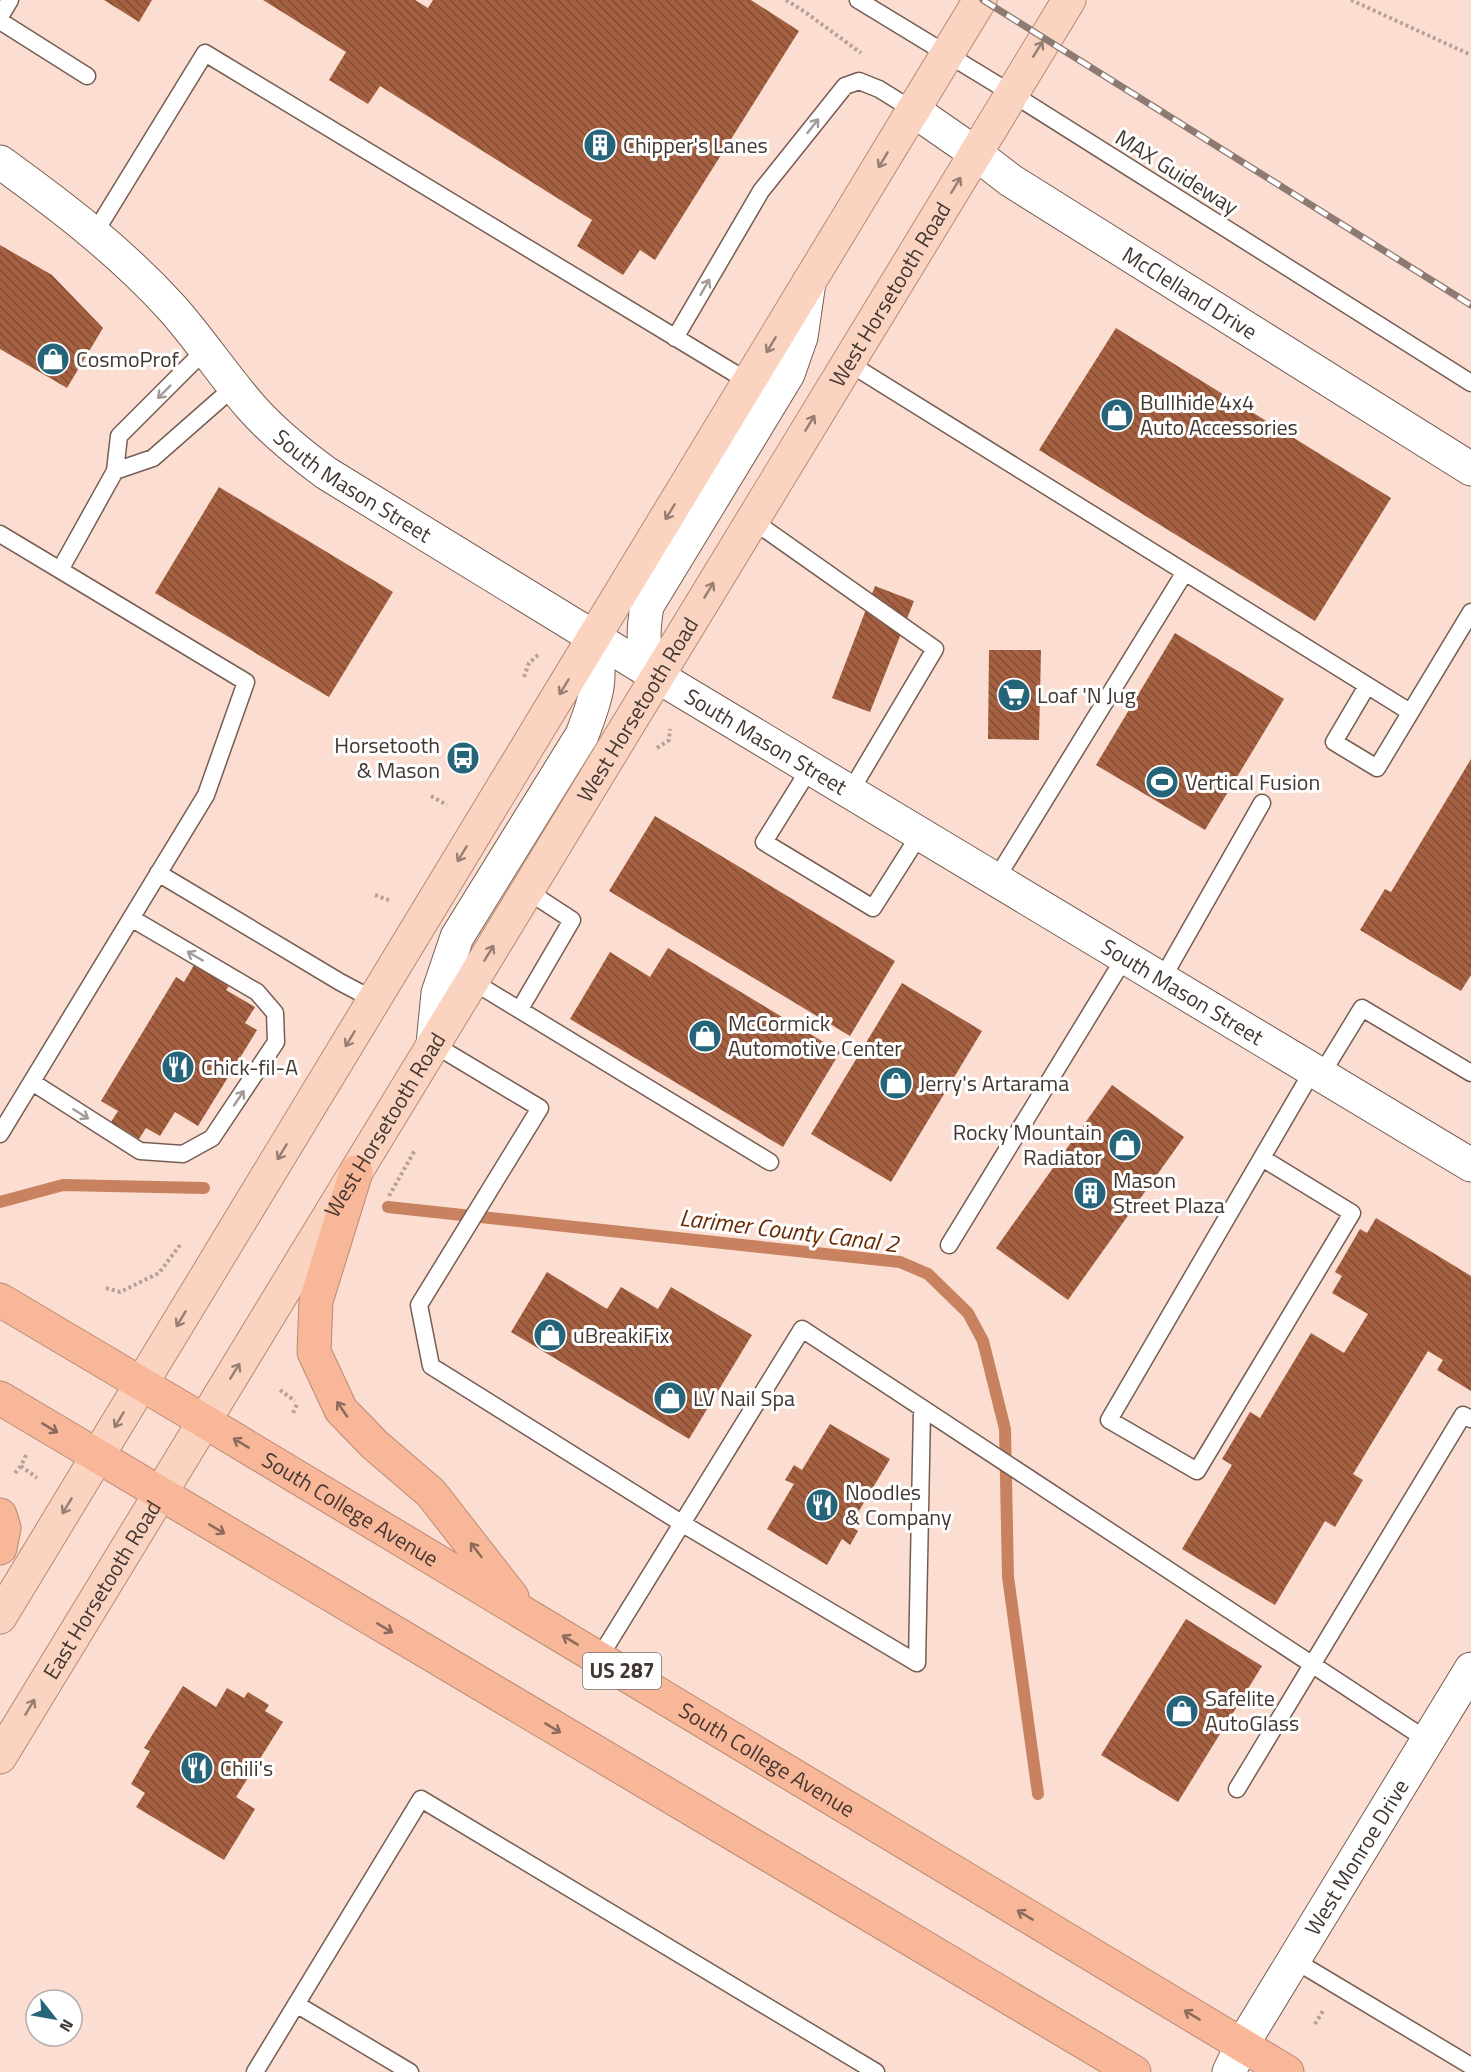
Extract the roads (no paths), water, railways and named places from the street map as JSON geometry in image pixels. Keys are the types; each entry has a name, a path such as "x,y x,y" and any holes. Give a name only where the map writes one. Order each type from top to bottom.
{"highway":[{"path":"356,1172 316,1301 314,1352 341,1410 375,1445 431,1493 524,1613"},
{"name":"South College Avenue","path":"0,1300 599,1658 1235,2059 1287,2072"},
{"path":"0,1398 1134,2072"},
{"path":"0,1515 4,1528 0,1548"}],"main road":[{"path":"0,1617 980,0"},
{"name":"West Horsetooth Road","path":"204,1420 1069,0"},
{"name":"East Horsetooth Road","path":"0,1757 204,1420"}],"street":[{"name":"McClelland Drive","path":"913,110 1018,185 1471,469"},
{"name":"South Mason Street","path":"0,162 65,210 121,256 172,308 251,407 286,443 326,473 657,676 1471,1165"},
{"path":"657,676 648,659 642,636 647,606 788,374 801,337 809,282"},
{"path":"434,1044 438,993 457,937 582,735 596,699 598,657 594,637"},
{"name":"West Monroe Drive","path":"1235,2059 1471,1669"}],"lane":[{"path":"0,17 10,0"},
{"name":"MAX Guideway","path":"858,0 1011,93 1471,383"},
{"path":"0,21 87,76"},
{"path":"94,234 205,53 749,381"},
{"path":"675,338 761,191 844,86 859,81 879,89 913,110"},
{"path":"60,570 115,471 119,436 205,350"},
{"path":"847,362 1410,712"},
{"path":"115,471 153,458 235,386"},
{"path":"752,520 935,649 850,792"},
{"path":"0,534 246,682 206,795 0,1134"},
{"path":"996,879 1185,572"},
{"path":"1367,686 1334,742 1377,768 1471,612"},
{"path":"810,768 764,842 873,908 920,834"},
{"path":"1162,979 1262,803"},
{"path":"158,873 374,1000"},
{"path":"520,1009 572,920 526,890"},
{"path":"32,1082 140,1151 183,1154 212,1138 276,1042 275,1013 257,992 131,918"},
{"path":"949,1245 1125,957"},
{"path":"472,981 770,1162"},
{"path":"1262,1158 1352,1213 1197,1471 1109,1420 1262,1158 1317,1072 1362,1008 1471,1073"},
{"path":"434,1044 540,1108 419,1305 431,1366 683,1524 917,1664 922,1410"},
{"path":"599,1658 802,1329 961,1436 1427,1740"},
{"path":"1237,1789 1463,1415 1471,1419"},
{"path":"255,2072 421,1798 876,2072"},
{"path":"1294,1960 1471,2066"},
{"path":"296,2004 410,2072"}],"waterway":[{"name":"Larimer County Canal 2","path":"0,1202 63,1185 204,1188"},
{"name":"Larimer County Canal 2","path":"388,1207 900,1262 928,1274 968,1313 983,1341 1005,1429 1008,1577 1038,1794"}],"railway":[{"path":"983,0 1471,305"}],"place":[{"name":"Chipper's Lanes","path":"600,145"},
{"name":"CosmoProf","path":"53,359"},
{"name":"Bullhide 4x4 Auto Accessories","path":"1117,415"},
{"name":"Loaf 'N Jug","path":"1014,695"},
{"name":"Horsetooth & Mason","path":"463,758"},
{"name":"Vertical Fusion","path":"1162,782"},
{"name":"McCormick Automotive Center","path":"705,1036"},
{"name":"Chick-fil-A","path":"178,1067"},
{"name":"Jerry's Artarama","path":"896,1083"},
{"name":"Rocky Mountain Radiator","path":"1125,1145"},
{"name":"Mason Street Plaza","path":"1090,1193"},
{"name":"uBreakiFix","path":"550,1335"},
{"name":"LV Nail Spa","path":"670,1398"},
{"name":"Noodles & Company","path":"822,1505"},
{"name":"Safelite AutoGlass","path":"1182,1711"},
{"name":"Chili's","path":"197,1768"}]}
